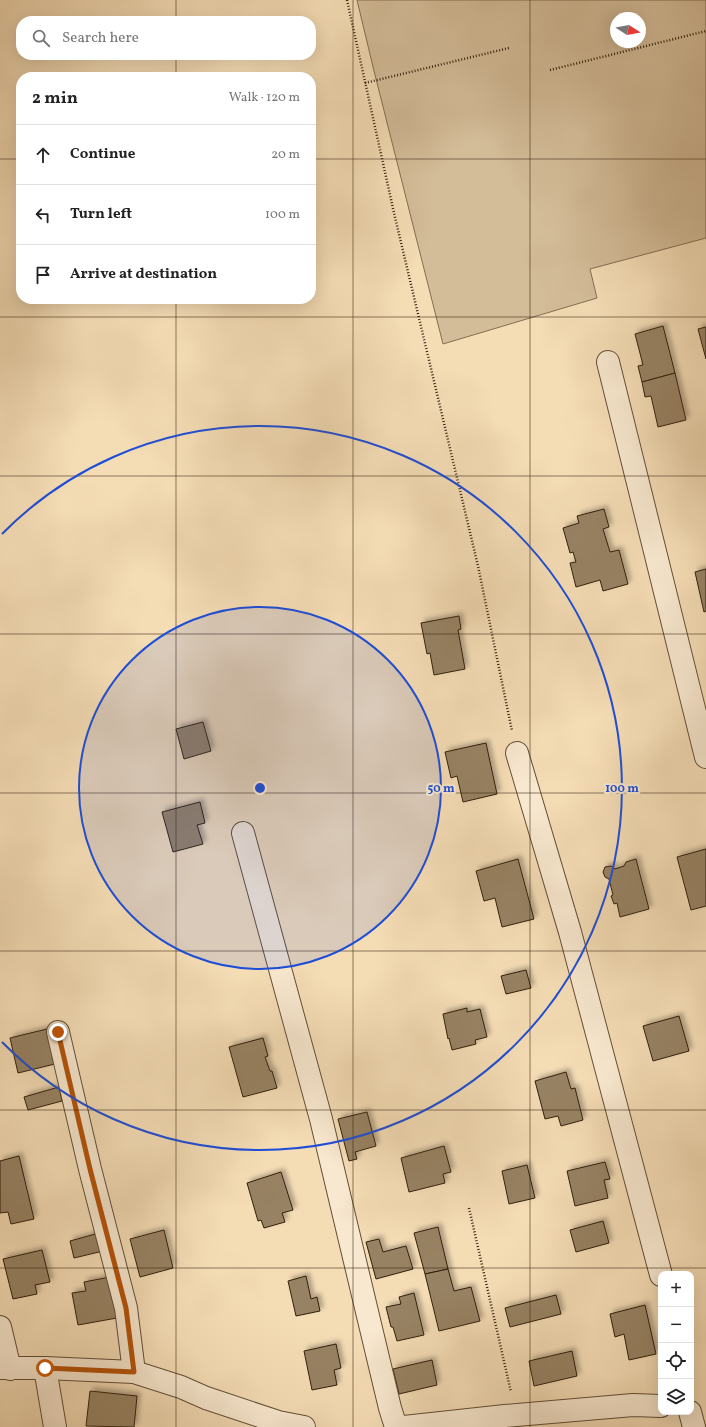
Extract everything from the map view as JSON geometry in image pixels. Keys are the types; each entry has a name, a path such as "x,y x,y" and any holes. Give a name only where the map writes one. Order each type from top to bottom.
{"street":[{"path":"608,362 706,757"},
{"path":"517,753 570,932 660,1271"},
{"path":"243,833 321,1119 396,1427"},
{"path":"58,1032 90,1169 126,1308 134,1372"},
{"path":"0,1327 5,1369 45,1368 134,1372 182,1387 206,1398 278,1422 304,1427"},
{"path":"45,1368 55,1427"},
{"path":"404,1427 633,1405 658,1406"},
{"path":"694,1408 706,1410"},
{"path":"691,1415 694,1427"}],"path":[{"path":"347,0 394,213 478,566 517,753"},
{"path":"550,70 706,31"},
{"path":"365,83 509,48"},
{"path":"469,1208 516,1416"}],"shaded area":[{"path":"357,0 706,0 706,238 590,269 597,298 443,344"}],"building":[{"path":"663,326 675,373 642,382 638,366 643,365 635,334"},
{"path":"706,327 706,359 698,329"},
{"path":"675,373 686,420 658,427 651,396 645,397 642,382"},
{"path":"604,509 609,527 603,529 610,552 619,550 628,584 603,591 600,580 576,587 570,563 576,562 573,552 570,553 563,528 579,523 577,516"},
{"path":"706,569 706,611 704,612 695,572"},
{"path":"459,616 461,629 458,630 465,669 434,675 430,653 427,654 421,623"},
{"path":"203,722 211,751 184,759 176,729"},
{"path":"486,743 497,794 463,802 457,776 451,778 445,752"},
{"path":"200,802 205,823 197,825 203,844 173,852 162,812"},
{"path":"706,849 706,906 691,910 677,857"},
{"path":"518,859 534,919 502,927 495,898 484,901 476,871"},
{"path":"636,859 649,909 620,917 617,903 614,904 611,896 613,895 609,879 605,877 603,872 605,867 611,866 615,869 624,866 626,862"},
{"path":"526,970 531,988 506,994 501,976"},
{"path":"467,1008 467,1012 480,1009 487,1037 475,1040 476,1044 452,1050 449,1038 448,1039 443,1014"},
{"path":"679,1016 689,1051 653,1061 643,1026"},
{"path":"47,1029 55,1064 18,1073 10,1038"},
{"path":"263,1038 268,1056 265,1057 270,1071 272,1071 277,1088 243,1097 229,1047"},
{"path":"566,1072 571,1089 575,1088 583,1120 561,1126 558,1116 545,1119 535,1081"},
{"path":"59,1087 62,1101 28,1110 24,1097"},
{"path":"367,1112 376,1146 355,1152 357,1159 349,1161 338,1119"},
{"path":"444,1146 451,1172 443,1174 445,1183 409,1192 401,1158"},
{"path":"19,1156 34,1219 11,1224 8,1212 0,1213 0,1161"},
{"path":"605,1162 610,1179 604,1180 608,1198 575,1206 567,1171"},
{"path":"527,1165 535,1198 509,1204 502,1171"},
{"path":"281,1172 293,1210 282,1213 285,1222 264,1228 261,1220 258,1221 247,1183"},
{"path":"603,1221 609,1243 576,1252 570,1230"},
{"path":"438,1227 448,1269 425,1274 414,1233"},
{"path":"164,1230 173,1268 140,1277 130,1239"},
{"path":"99,1233 103,1251 74,1258 70,1241"},
{"path":"379,1239 383,1252 406,1246 413,1269 376,1279 366,1242"},
{"path":"42,1250 50,1282 35,1285 37,1294 13,1299 3,1259"},
{"path":"448,1269 454,1291 471,1287 480,1321 439,1331 425,1274"},
{"path":"306,1276 311,1299 317,1297 320,1311 296,1316 288,1281"},
{"path":"110,1277 117,1318 78,1325 72,1293 86,1291 84,1282"},
{"path":"414,1293 424,1335 397,1341 393,1327 391,1327 386,1307 401,1304 399,1297"},
{"path":"556,1295 561,1314 510,1327 505,1308"},
{"path":"645,1305 656,1354 629,1360 624,1334 615,1337 610,1314"},
{"path":"336,1344 341,1368 334,1370 337,1385 312,1390 304,1351"},
{"path":"572,1351 577,1376 534,1386 529,1361"},
{"path":"432,1360 437,1385 399,1394 393,1369"},
{"path":"90,1391 137,1396 134,1427 86,1426"}],"route":[{"path":"45,1368 134,1372 126,1308 90,1169 58,1032"}]}
